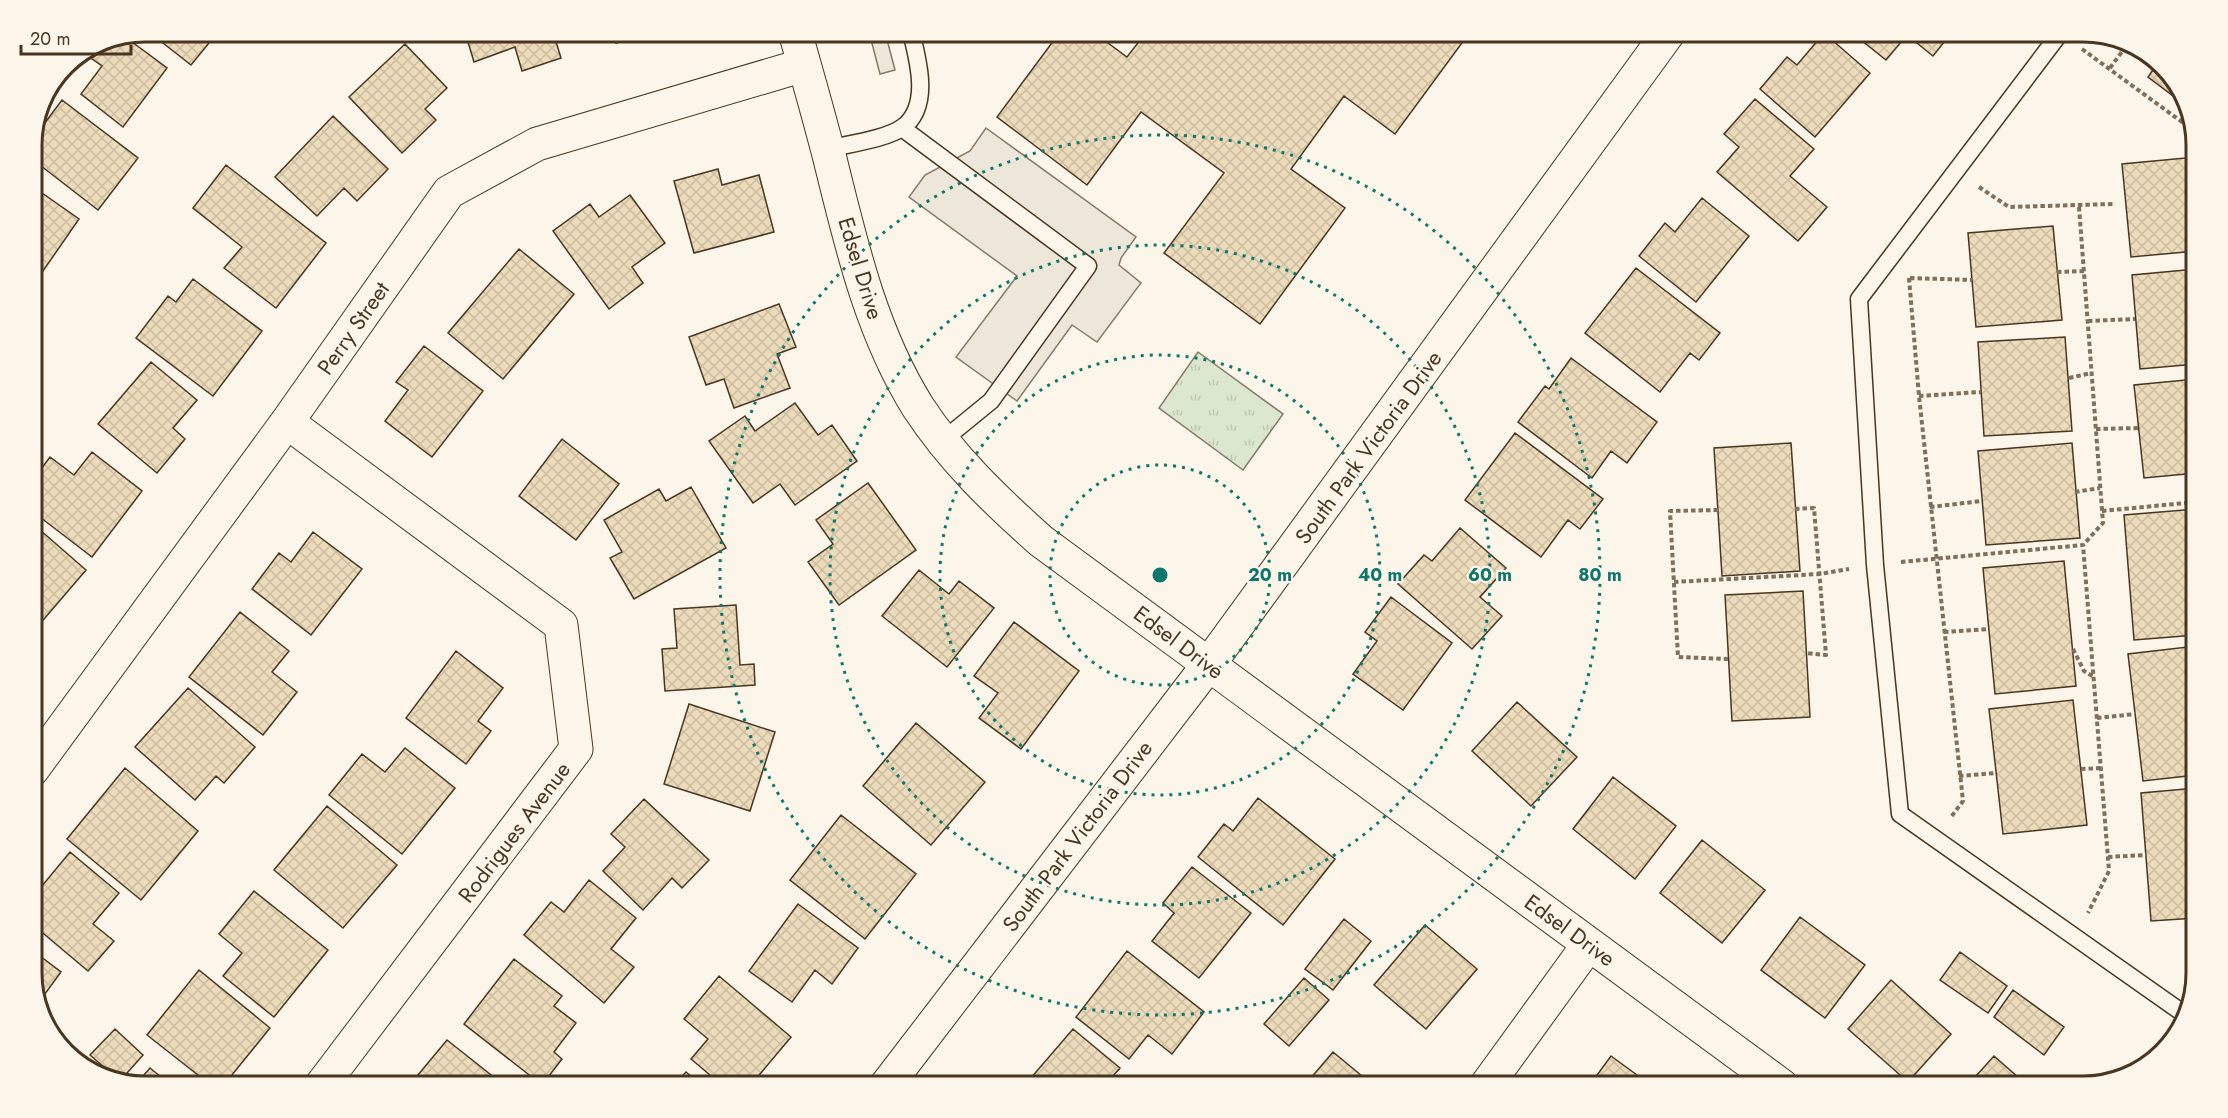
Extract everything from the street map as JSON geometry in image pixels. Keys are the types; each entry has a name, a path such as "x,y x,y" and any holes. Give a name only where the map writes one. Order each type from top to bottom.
{"street":[{"name":"Edsel Drive","path":"798,42 866,293 892,358 918,406 942,441 991,497 1041,541 1768,1076"},
{"name":"South Park Victoria Drive","path":"894,1076 1209,664 1662,42"},
{"name":"Perry Street","path":"42,756 287,422 449,192 537,144 804,66"},
{"name":"Rodrigues Avenue","path":"287,422 561,625 576,749 329,1076"},
{"path":"1493,1076 1589,944"}],"lane":[{"path":"828,149 902,128 914,115 921,70 913,42"},
{"path":"2053,42 1957,172 1859,299 1875,565 1900,814 2179,1010"},
{"path":"902,128 1088,266 991,401 942,441"}],"path":[{"path":"2074,42 2184,123"},
{"path":"2110,68 2123,50"},
{"path":"1957,172 2009,207 2079,207 2113,204"},
{"path":"1674,582 1820,574 1935,557 2083,545 2103,523 2079,207"},
{"path":"2057,272 2084,271"},
{"path":"1962,801 1918,396 1909,278 1972,280"},
{"path":"2088,321 2135,319"},
{"path":"2069,378 2092,373"},
{"path":"1918,396 1981,392"},
{"path":"2096,429 2139,428"},
{"path":"2075,492 2100,488"},
{"path":"1930,507 1982,501"},
{"path":"2102,511 2186,503"},
{"path":"1796,509 1814,508 1826,655 1806,653"},
{"path":"1718,510 1670,512 1678,657 1728,659"},
{"path":"2076,938 2109,871 2083,545"},
{"path":"1944,632 1989,629"},
{"path":"2073,649 2084,671 2094,677"},
{"path":"2097,718 2135,714"},
{"path":"2081,769 2101,768"},
{"path":"1959,776 1996,773"},
{"path":"2108,857 2146,855"}],"green space":[{"path":"1198,352 1283,414 1243,470 1159,408"}],"shaded area":[{"path":"872,42 888,42 895,70 880,74"},
{"path":"986,128 1136,237 1121,258 1119,265 1141,283 1097,342 1072,325 1017,401 956,357 1017,276 909,197 925,175 970,151"}],"building":[{"path":"162,42 210,42 191,65"},
{"path":"468,42 556,42 561,58 522,71 515,47 474,62"},
{"path":"1053,42 1107,42 1127,57 1139,42 1463,42 1395,134 1344,96 1291,169 1345,208 1260,324 1164,253 1224,173 1141,112 1087,185 997,117"},
{"path":"1816,42 1834,42 1870,73 1815,137 1760,89 1787,57 1797,65"},
{"path":"1864,42 1901,42 1886,60"},
{"path":"1916,42 1944,42 1933,56"},
{"path":"133,43 167,68 123,127 81,94 102,66 91,58 112,47"},
{"path":"405,44 447,88 425,109 436,120 402,153 349,97"},
{"path":"2153,70 2173,96 2148,77"},
{"path":"1755,99 1814,149 1790,176 1827,207 1798,241 1717,172 1739,147 1724,134"},
{"path":"62,100 138,158 98,210 42,167 42,139 45,122"},
{"path":"333,116 388,169 357,201 344,188 317,216 275,177"},
{"path":"2186,158 2186,252 2131,257 2122,164"},
{"path":"226,165 326,243 276,308 224,268 242,247 193,208"},
{"path":"718,169 722,185 759,175 774,232 694,253 674,181"},
{"path":"42,193 79,219 42,270"},
{"path":"630,195 665,243 632,267 643,283 609,309 553,231 590,204 599,217"},
{"path":"1702,198 1749,236 1696,302 1639,256 1665,223 1675,232"},
{"path":"2053,226 2062,320 1976,327 1968,233"},
{"path":"519,249 574,294 503,379 448,333"},
{"path":"1636,268 1720,333 1699,360 1690,353 1660,392 1585,333"},
{"path":"2186,270 2186,365 2140,369 2132,275"},
{"path":"193,279 262,331 213,396 136,338 168,296 176,302"},
{"path":"779,304 796,347 777,354 790,388 734,408 724,379 706,385 689,337"},
{"path":"2065,337 2072,431 1984,436 1978,342"},
{"path":"424,346 483,391 432,457 385,421 408,390 396,382"},
{"path":"1571,358 1657,422 1627,463 1611,451 1592,478 1518,422 1545,386 1549,389"},
{"path":"151,362 197,400 173,428 185,439 157,473 98,424"},
{"path":"2186,380 2186,474 2144,478 2134,385"},
{"path":"795,403 818,435 832,425 857,461 795,505 780,484 753,503 709,441 745,416 755,431"},
{"path":"1515,433 1603,499 1580,529 1568,520 1541,557 1465,500"},
{"path":"562,439 619,484 576,540 519,496"},
{"path":"1791,443 1800,571 1722,576 1714,448"},
{"path":"2072,443 2080,538 1986,545 1978,451"},
{"path":"92,452 142,491 92,557 42,519 42,468 50,457 74,475"},
{"path":"868,483 916,550 839,605 808,562 833,544 816,520"},
{"path":"691,487 726,548 634,599 610,558 622,552 604,520 659,489 666,501"},
{"path":"2186,510 2186,636 2134,640 2124,515"},
{"path":"1460,528 1506,568 1480,597 1502,616 1472,649 1398,584 1424,555 1432,561"},
{"path":"42,532 86,570 42,621"},
{"path":"313,532 362,569 311,635 252,589 279,553 291,562"},
{"path":"2064,561 2076,686 1995,694 1983,568"},
{"path":"919,570 949,594 959,581 994,608 947,667 882,616"},
{"path":"1803,591 1810,717 1732,721 1725,595"},
{"path":"1391,597 1452,643 1403,710 1353,674 1377,641 1365,632"},
{"path":"736,605 740,665 754,664 755,685 665,691 662,649 677,648 674,609"},
{"path":"240,612 289,651 272,672 297,692 263,735 189,677"},
{"path":"1014,622 1079,671 1021,749 979,718 998,693 974,676"},
{"path":"2186,647 2186,776 2143,781 2128,654"},
{"path":"456,651 503,688 478,721 491,731 466,764 406,718"},
{"path":"188,688 255,747 224,783 216,776 195,800 135,747"},
{"path":"2073,700 2087,825 2003,834 1989,709"},
{"path":"1517,702 1577,757 1531,806 1472,751"},
{"path":"689,704 775,732 750,811 664,784"},
{"path":"916,723 985,782 931,845 863,786"},
{"path":"405,748 455,788 402,854 329,795 362,754 385,772"},
{"path":"125,768 198,831 141,900 67,839"},
{"path":"1613,777 1676,826 1635,879 1573,829"},
{"path":"2186,789 2186,919 2151,921 2141,793"},
{"path":"1258,798 1335,859 1283,925 1198,857 1224,824 1233,831"},
{"path":"644,799 709,860 682,888 672,878 643,910 603,871 625,847 611,834"},
{"path":"327,806 397,865 343,928 274,870"},
{"path":"841,815 916,874 865,939 790,880"},
{"path":"1702,840 1765,890 1722,943 1660,893"},
{"path":"70,852 119,893 93,924 114,941 88,971 42,932 42,886"},
{"path":"1192,867 1251,913 1199,978 1152,941 1174,913 1163,903"},
{"path":"589,880 636,918 611,949 634,967 604,1003 524,935 551,902 564,912"},
{"path":"254,891 328,950 274,1017 223,976 242,953 219,934"},
{"path":"798,904 858,948 832,984 815,970 792,1002 749,971"},
{"path":"1800,917 1865,965 1825,1018 1761,970"},
{"path":"1344,919 1371,941 1333,990 1305,969"},
{"path":"1425,925 1477,969 1426,1029 1374,985"},
{"path":"1127,951 1204,1012 1172,1054 1148,1035 1129,1059 1076,1017"},
{"path":"1960,952 2007,986 1988,1013 1940,980"},
{"path":"42,958 61,972 44,995"},
{"path":"514,959 562,996 554,1006 576,1023 554,1052 562,1059 549,1076 530,1076 464,1024"},
{"path":"199,970 270,1028 231,1076 199,1076 147,1035"},
{"path":"719,976 791,1037 758,1076 711,1076 691,1059 708,1039 684,1019"},
{"path":"1304,978 1329,1000 1289,1046 1264,1024"},
{"path":"1891,980 1951,1034 1913,1076 1901,1076 1848,1029"},
{"path":"2013,990 2064,1027 2044,1055 1994,1017"},
{"path":"115,1029 143,1055 126,1074 104,1067 90,1055"},
{"path":"1073,1029 1120,1068 1113,1076 1033,1076"},
{"path":"447,1040 492,1076 419,1076"},
{"path":"1333,1052 1362,1076 1313,1076"},
{"path":"1611,1056 1638,1076 1596,1076"},
{"path":"1994,1056 2017,1076 1976,1076"},
{"path":"150,1068 160,1076 145,1076 143,1076"}]}
